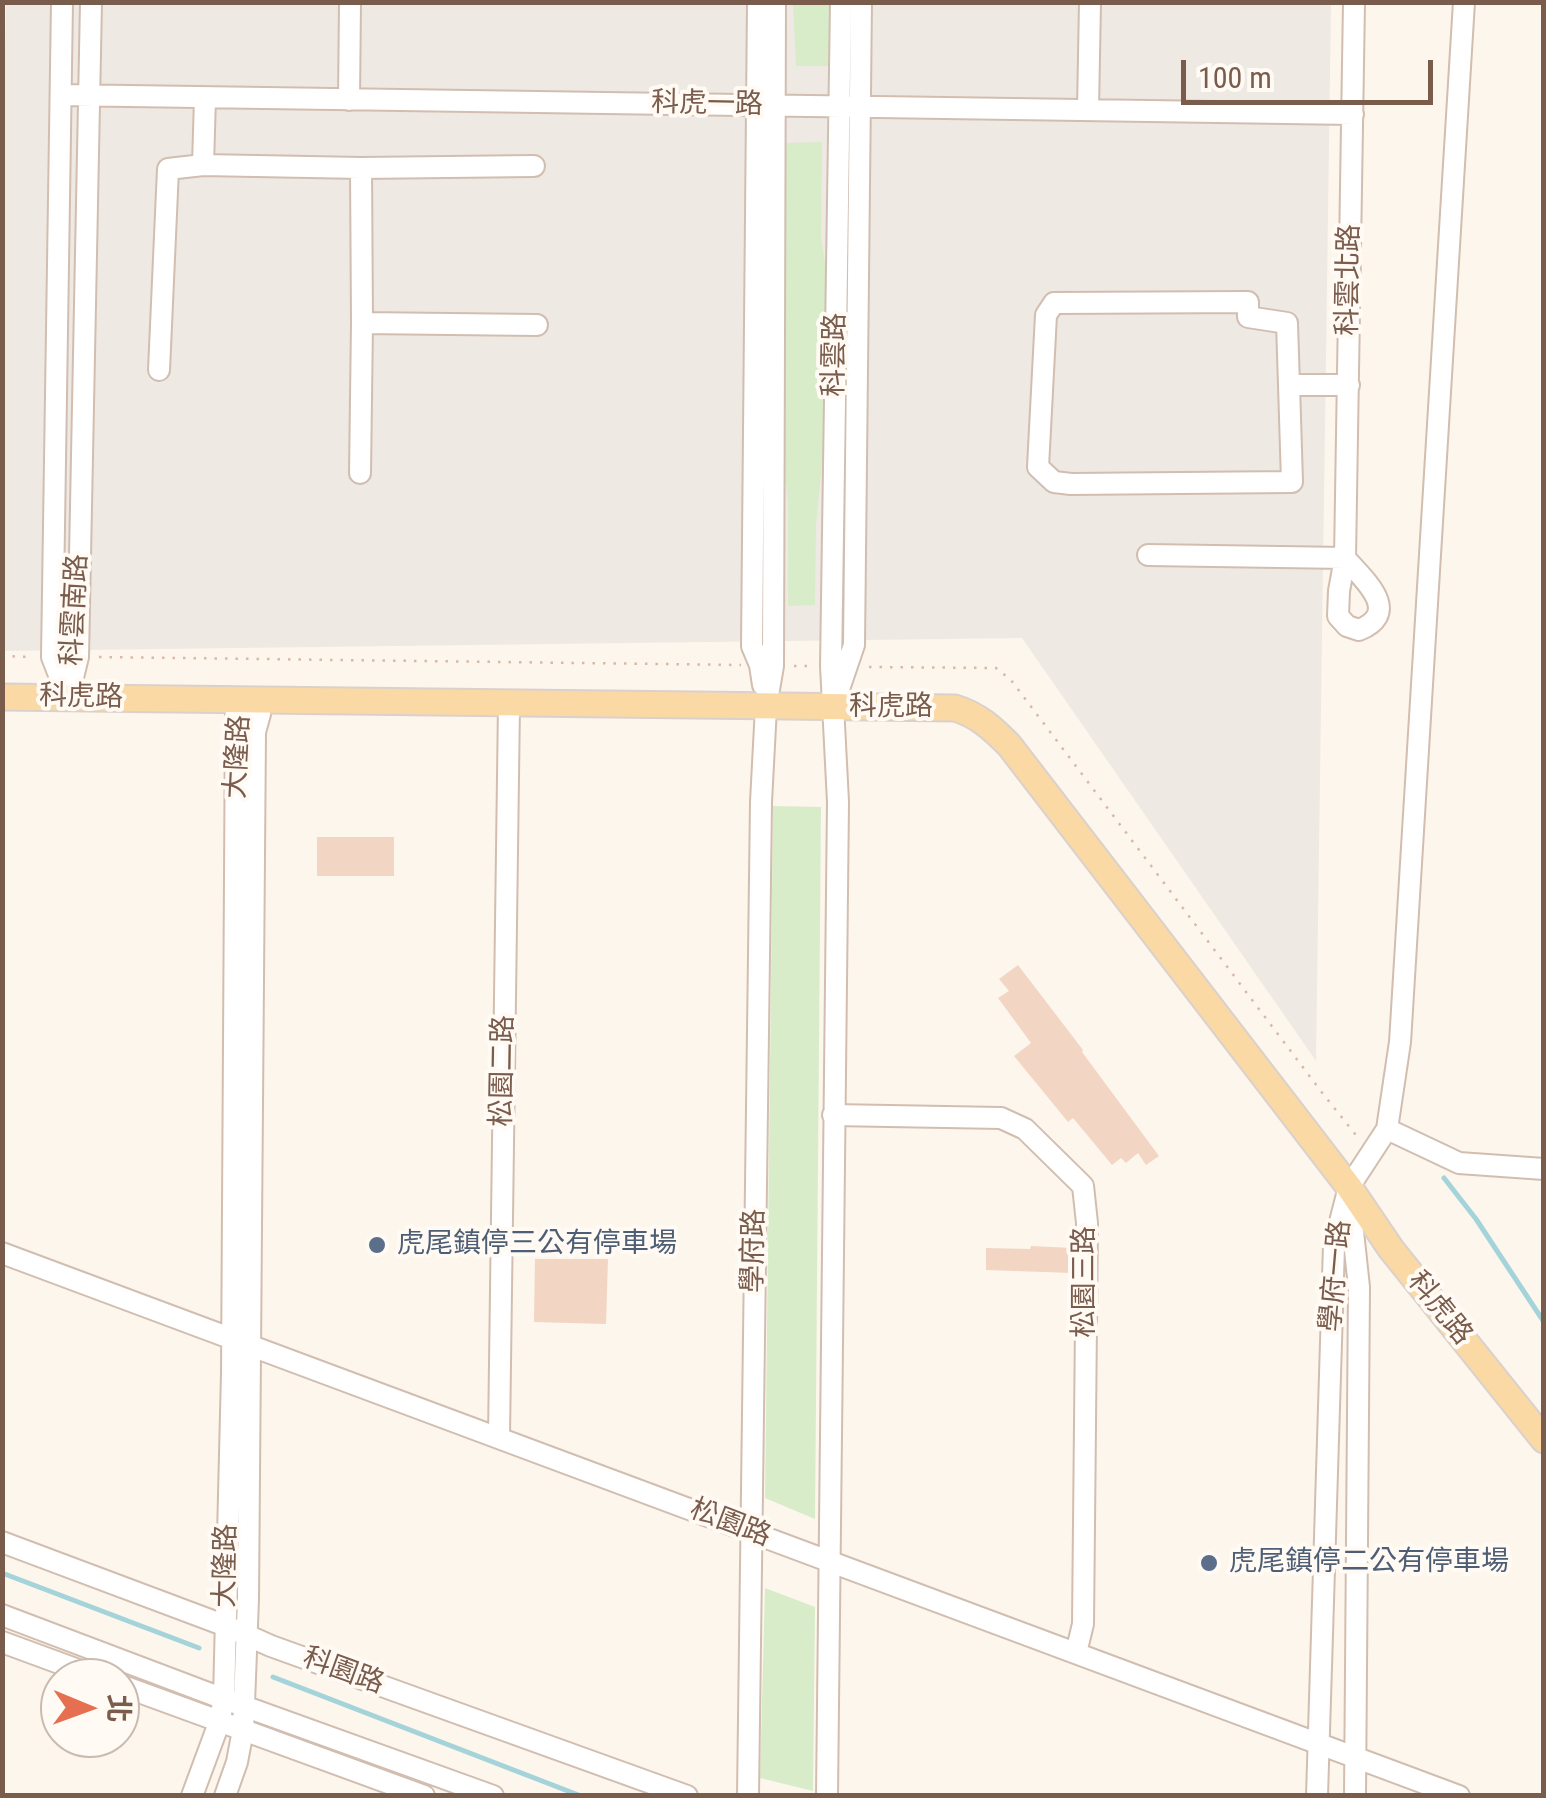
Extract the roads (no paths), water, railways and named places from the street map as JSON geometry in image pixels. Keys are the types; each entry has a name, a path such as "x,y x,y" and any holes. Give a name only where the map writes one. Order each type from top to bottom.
{"main road":[{"name":"科虎路","path":"2,698 955,708 970,713 1009,744 1348,1187 1391,1249 1544,1440"}],"street":[{"name":"科雲南路","path":"62,2 52,657 68,698"},
{"name":"科雲南路","path":"68,698 78,657 92,2"},
{"path":"350,2 350,100"},
{"path":"758,2 767,106 772,666 766,707"},
{"path":"767,106 775,2"},
{"name":"科雲路","path":"833,708 848,107 841,2"},
{"path":"848,107 861,2"},
{"path":"1088,110 1090,2"},
{"name":"科雲北路","path":"1148,555 1345,558 1354,2"},
{"path":"1348,1187 1388,1129 1400,1042 1464,2"},
{"name":"科虎一路","path":"61,95 1353,114"},
{"path":"203,165 205,98"},
{"path":"159,370 168,168 534,166"},
{"path":"360,473 361,168"},
{"path":"1248,302 1248,317 1287,323 1289,385 1292,482 1071,484 1054,482 1038,467 1046,315 1054,303 1248,302"},
{"path":"362,323 537,324"},
{"path":"1289,385 1349,385"},
{"name":"大隆路","path":"192,1796 219,1723 224,1698 240,1341 256,732 260,714 242,700"},
{"name":"松園二路","path":"499,1438 509,704"},
{"name":"學府路","path":"748,1796 761,802 766,707"},
{"path":"827,1796 838,802 833,708"},
{"name":"松園三路","path":"833,1115 1001,1118 1026,1129 1083,1186 1088,1223 1083,1624 1076,1653"},
{"path":"1388,1129 1459,1163 1544,1169"},
{"name":"學府一路","path":"1318,1796 1334,1245 1348,1187"},
{"name":"學府一路","path":"1348,1187 1358,1287 1355,1796"},
{"name":"松園路","path":"2,1252 1459,1796"},
{"name":"大隆路","path":"224,1796 237,1762 242,1730 247,1636 240,1341"},
{"name":"科園路","path":"2,1542 271,1646 687,1796"},
{"path":"2,1616 493,1796"},
{"path":"2,1642 46,1658"},
{"path":"140,1693 424,1796"}],"waterway":[{"path":"1444,1178 1544,1322"},
{"path":"2,1573 199,1648"},
{"path":"273,1677 581,1796"}],"place":[{"name":"虎尾鎮停三公有停車場","path":"377,1245"},
{"name":"虎尾鎮停二公有停車場","path":"1209,1563"}]}
